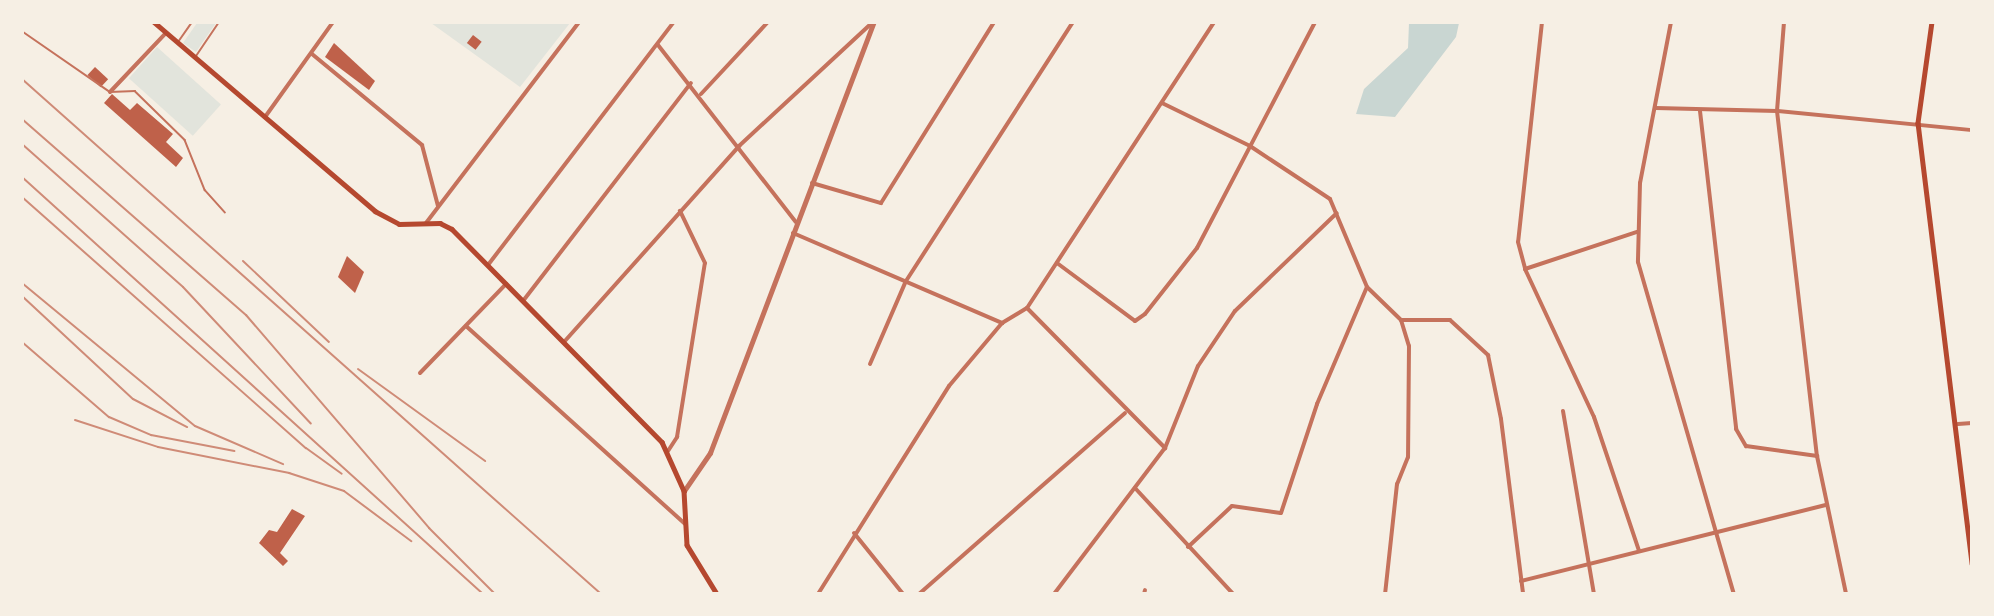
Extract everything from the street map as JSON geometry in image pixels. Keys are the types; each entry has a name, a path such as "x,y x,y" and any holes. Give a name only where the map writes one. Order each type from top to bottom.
{"main road":[{"path":"154,22 375,211 399,224 440,223 523,300 668,451 684,491 687,545 717,594"},
{"path":"1932,22 1918,123 1958,424 1971,564"}],"street":[{"path":"178,43 192,22"},
{"path":"195,58 219,22"},
{"path":"265,117 333,22"},
{"path":"426,224 579,22"},
{"path":"488,266 674,22"},
{"path":"701,94 768,22"},
{"path":"564,342 739,146 874,22"},
{"path":"684,491 710,453 874,22"},
{"path":"811,183 881,203 994,22"},
{"path":"870,364 906,282 1073,22"},
{"path":"818,594 854,533 949,386 1002,323 1027,308 1214,22"},
{"path":"1057,263 1135,321 1197,248 1315,22"},
{"path":"1542,22 1518,242 1525,269 1594,417 1639,551"},
{"path":"1671,22 1640,183 1637,232 1645,301 1734,594"},
{"path":"1785,22 1777,111 1816,456 1846,594"},
{"path":"110,92 166,33"},
{"path":"658,45 701,94 796,222"},
{"path":"312,54 422,145 438,207"},
{"path":"523,300 692,83"},
{"path":"1162,103 1250,146 1330,199 1367,287 1401,320 1409,346 1408,457 1397,484 1385,594"},
{"path":"1656,108 1700,111 1777,111 1918,123 1971,130"},
{"path":"1700,111 1736,429 1746,446 1816,456"},
{"path":"668,451 677,437 705,263 680,211"},
{"path":"1054,594 1165,448 1198,366 1235,311 1337,213"},
{"path":"1525,269 1637,232"},
{"path":"793,233 1002,323"},
{"path":"420,373 506,284"},
{"path":"1188,547 1232,506 1281,513 1317,404 1367,287"},
{"path":"1027,308 1125,413 1165,448"},
{"path":"1401,320 1449,320 1488,355 1501,419 1523,594"},
{"path":"466,326 685,524"},
{"path":"1563,411 1594,594"},
{"path":"919,594 1125,413"},
{"path":"1958,424 1971,423"},
{"path":"1135,488 1233,594"},
{"path":"1521,581 1713,531 1826,505"},
{"path":"854,533 903,594"}],"lane":[{"path":"22,31 110,92 135,91 185,141 205,190 225,212"}],"shaded area":[{"path":"197,23 216,23 196,52 183,43"},
{"path":"431,23 570,23 520,87"},
{"path":"1409,23 1459,23 1456,37 1395,117 1356,114 1364,89 1408,48"},
{"path":"157,47 221,105 193,136 129,78"}],"building":[{"path":"473,35 482,42 476,50 467,43"},
{"path":"334,43 375,81 369,90 325,57"},
{"path":"95,67 108,79 101,87 87,75"},
{"path":"112,94 130,110 137,103 173,134 166,142 183,158 176,167 104,103"},
{"path":"347,256 364,272 355,293 338,277"},
{"path":"292,509 305,516 280,553 288,561 283,566 259,543 269,530 277,532"}],"railway":[{"path":"22,79 601,594"},
{"path":"22,119 246,315 429,528 495,594"},
{"path":"22,144 183,287 311,424"},
{"path":"22,177 483,594"},
{"path":"22,197 306,448 342,474"},
{"path":"243,261 329,342"},
{"path":"22,283 195,426 283,464"},
{"path":"22,296 133,399 187,427"},
{"path":"22,342 109,417 151,435 234,451"},
{"path":"358,369 485,461"},
{"path":"75,420 158,447 289,473 344,491 411,541"}]}
